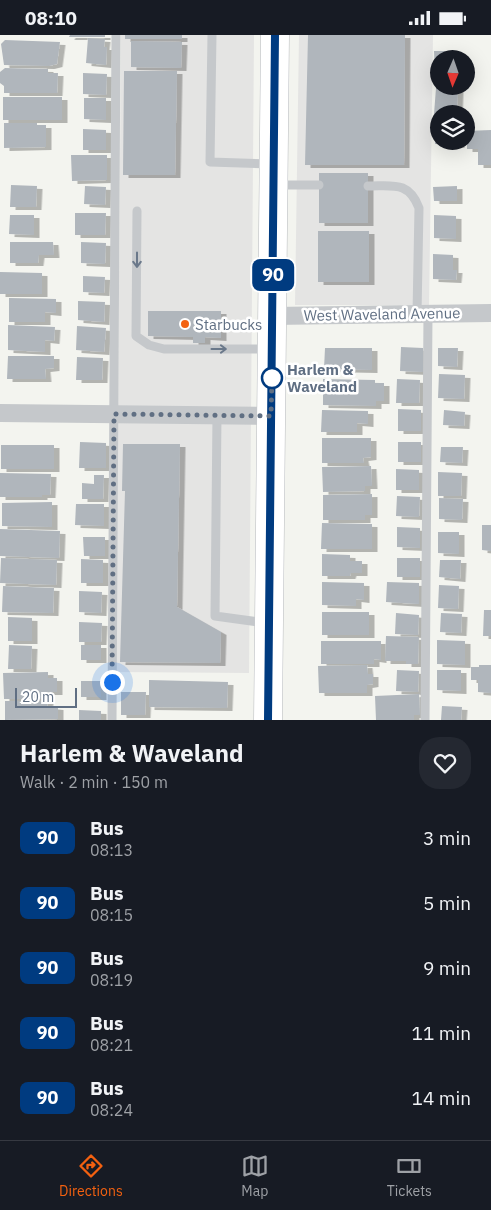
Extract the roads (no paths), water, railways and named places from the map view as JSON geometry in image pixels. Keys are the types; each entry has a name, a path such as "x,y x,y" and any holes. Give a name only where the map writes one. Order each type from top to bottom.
{"main road":[{"path":"268,720 275,35"}],"street":[{"name":"West Waveland Avenue","path":"272,316 491,313"},
{"path":"0,413 271,416"}],"lane":[{"path":"112,720 116,35"},
{"path":"212,35 210,162 319,185"},
{"path":"368,186 401,186 414,194 419,208 422,314 425,720"},
{"path":"137,211 136,336 149,345 164,349 272,349"},
{"path":"217,415 215,616 269,624"}],"place":[{"name":"Starbucks","path":"185,324"},
{"name":"Harlem & Waveland","path":"272,378"}]}
